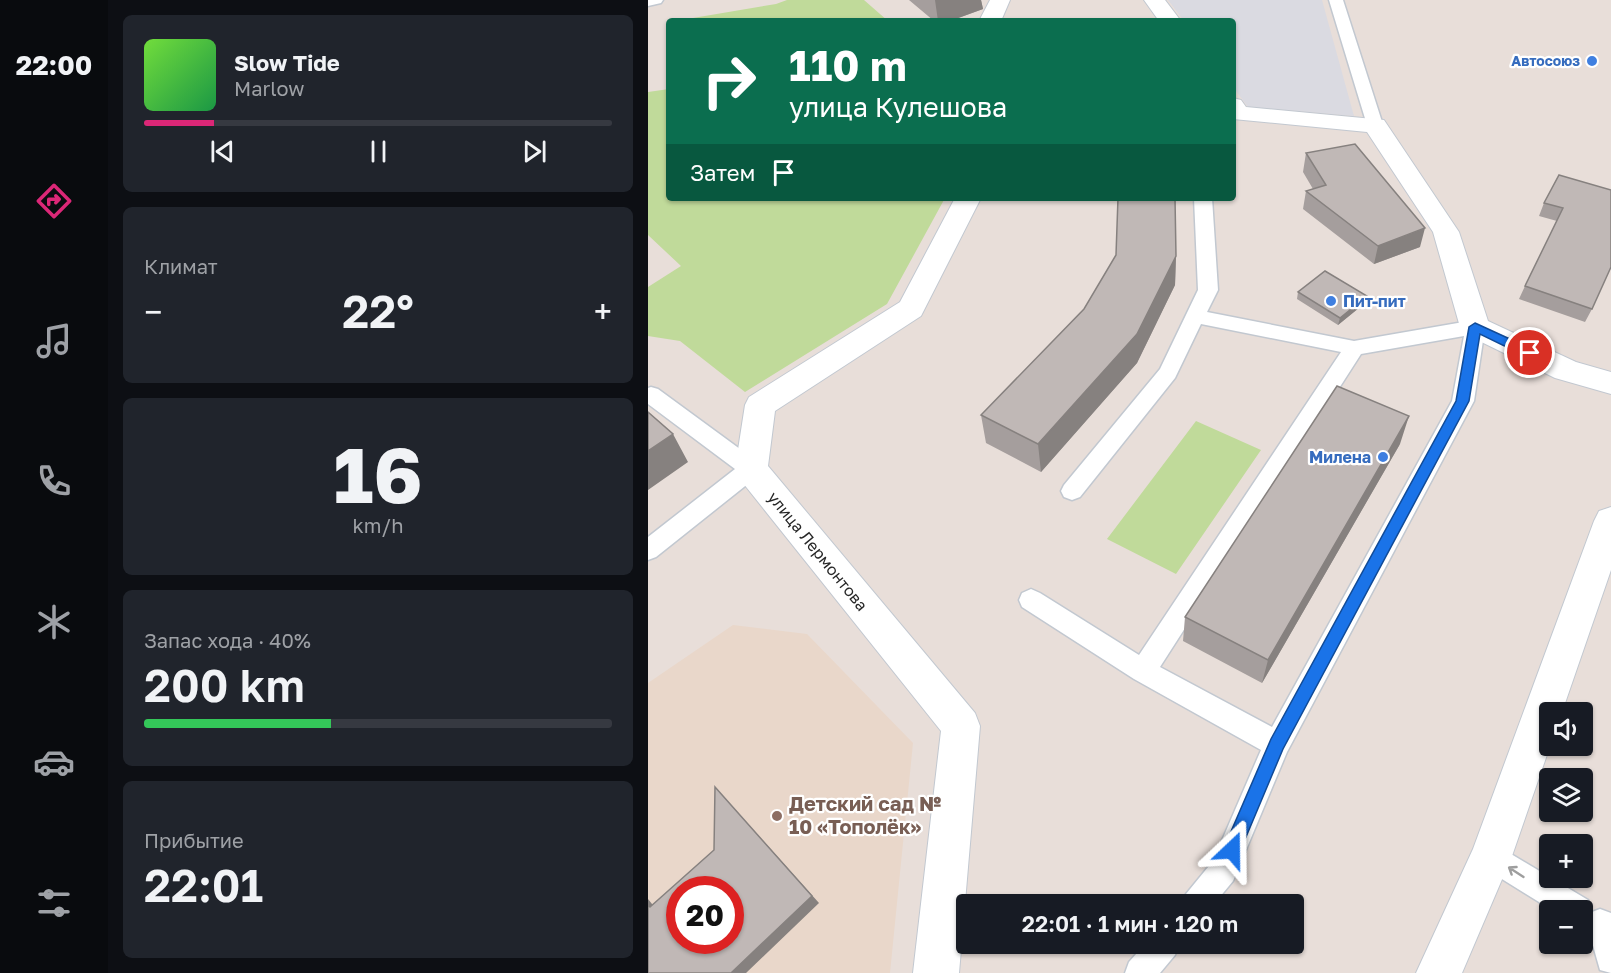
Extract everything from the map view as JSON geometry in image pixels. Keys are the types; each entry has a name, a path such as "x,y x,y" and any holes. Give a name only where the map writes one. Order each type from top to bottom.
{"street":[{"path":"991,18 1000,0"},
{"path":"1154,0 1168,18"},
{"path":"1236,110 1238,113 1375,125 1446,232 1475,327 1566,370 1611,383"},
{"path":"752,469 759,405 910,309 966,201"},
{"name":"улица Лермонтова","path":"752,469 961,726 936,973"},
{"path":"1439,973 1491,856 1604,566 1611,521"}],"lane":[{"path":"648,2 656,0"},
{"path":"1336,0 1375,125"},
{"path":"1072,491 1168,373 1208,290 1203,201"},
{"path":"1195,316 1354,348 1475,327 1463,401 1277,744 1223,871 1204,894"},
{"path":"1143,671 1354,348"},
{"path":"648,396 651,395 752,469 648,550"},
{"path":"1031,600 1143,671 1277,744"},
{"path":"1491,856 1563,900"},
{"path":"1593,918 1611,959"},
{"path":"1140,973 1156,954"}],"shaded area":[{"path":"1168,0 1322,0 1354,116 1248,107 1236,91 1236,18 1182,18"},
{"name":"Детский сад № 10 «Тополёк»","path":"733,625 807,634 913,743 890,973 648,973 648,683"}],"green space":[{"path":"787,0 864,0 885,18 693,18 776,4"},
{"path":"666,89 666,201 943,201 887,304 745,392 680,341 648,336 648,287 681,266 648,235 648,92"},
{"path":"1196,421 1261,450 1176,574 1107,539"}],"building":[{"path":"1355,144 1425,228 1378,246 1306,191 1326,185 1306,153"},
{"path":"1559,175 1611,190 1611,267 1592,309 1525,286 1563,208 1544,203"},
{"path":"1118,201 1175,201 1176,256 1137,334 1038,444 981,415 1084,309 1116,255"},
{"name":"Пит-пит","path":"1325,271 1367,296 1340,318 1298,292"},
{"path":"1337,386 1409,416 1268,660 1185,617"},
{"path":"648,412 673,434 648,451"},
{"path":"715,787 812,896 731,973 648,973 648,905 650,907 666,893 666,954 744,954 744,876 685,876 714,850"}],"place":[{"name":"Автосоюз","path":"1592,61"},
{"name":"Пит-пит","path":"1331,301"},
{"name":"Милена","path":"1383,457"},
{"name":"Детский сад № 10 «Тополёк»","path":"777,816"}],"route":[{"path":"1232,850 1277,744 1463,401 1475,327 1530,353"}]}
